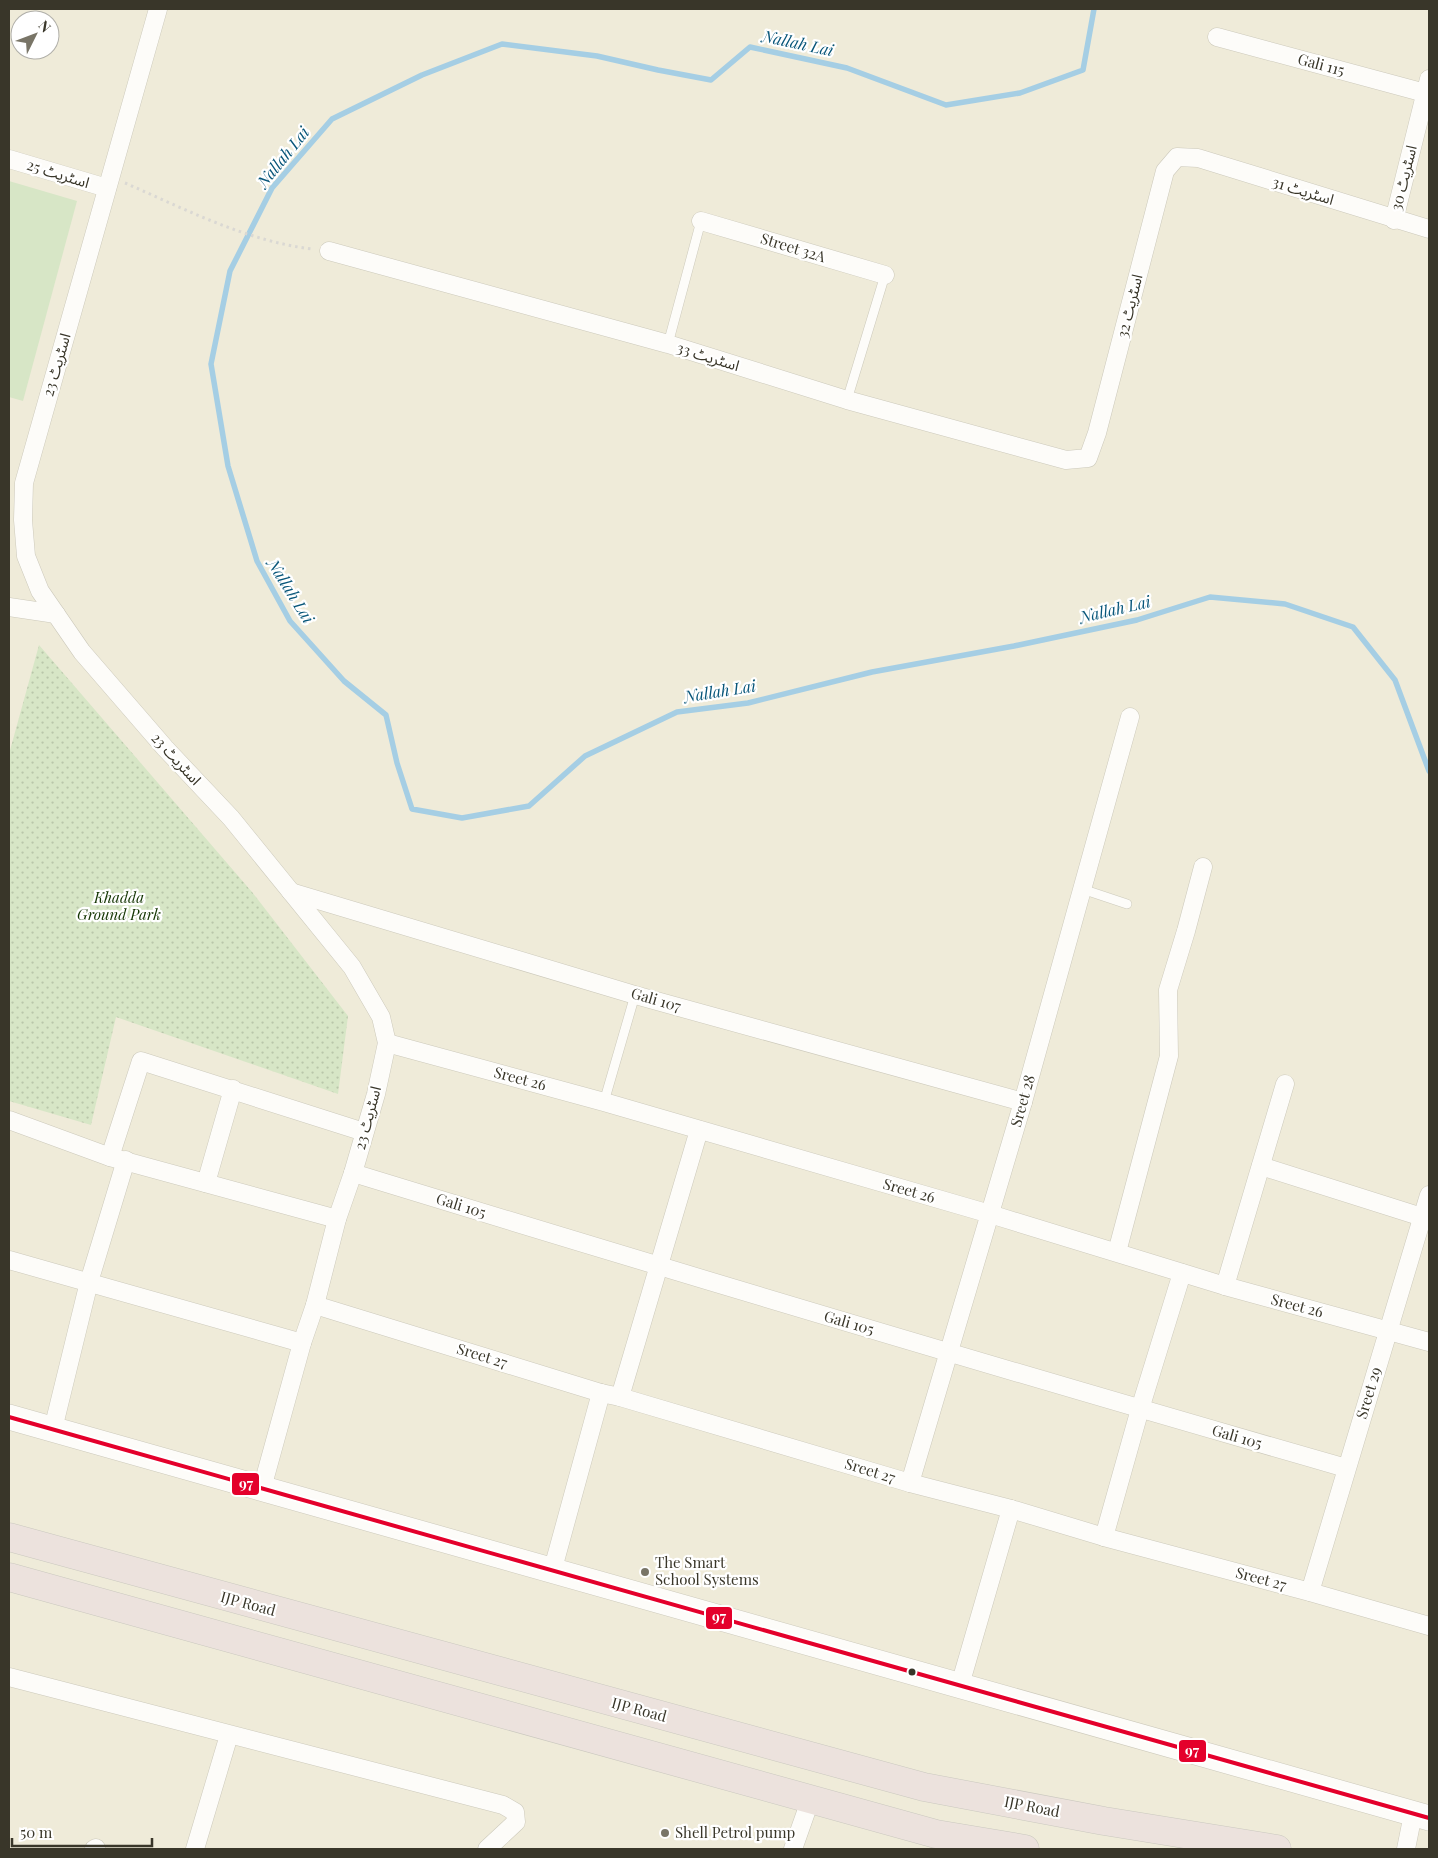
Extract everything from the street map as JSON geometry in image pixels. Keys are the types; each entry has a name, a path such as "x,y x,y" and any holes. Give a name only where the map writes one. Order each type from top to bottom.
{"highway":[{"name":"IJP Road","path":"9,1537 226,1598 924,1787 1104,1821 1277,1849"},
{"path":"9,1576 936,1834 1025,1849"},
{"path":"217,1634 226,1598"}],"main road":[{"path":"9,1416 552,1572 960,1685 1421,1816"}],"street":[{"name":"اسٹریٹ 23","path":"158,9 24,483 23,520 26,556 40,591 82,652 165,748 231,818 352,967 382,1017 388,1043 353,1173 337,1219 315,1305 302,1343 262,1488"},
{"name":"Gali 115","path":"1216,37 1427,86"},
{"name":"اسٹریٹ 30","path":"1394,220 1427,86"},
{"name":"اسٹریٹ 31","path":"1177,157 1198,158 1394,220 1429,229"},
{"name":"اسٹریٹ 32","path":"1088,458 1097,433 1165,171 1177,157"},
{"name":"اسٹریٹ 25","path":"9,159 109,182"},
{"name":"Street 32A","path":"701,221 885,276"},
{"name":"اسٹریٹ 33","path":"329,251 668,344 847,400 1066,460 1088,458"},
{"path":"9,607 56,614"},
{"name":"Sreet 28","path":"910,1483 1023,1102 1130,717"},
{"path":"1117,1252 1169,1056 1168,990 1203,867"},
{"name":"Gali 107","path":"291,892 635,995 1023,1102"},
{"name":"Sreet 26","path":"388,1043 604,1102 990,1214 1225,1286 1429,1342"},
{"path":"53,1429 141,1061 364,1132"},
{"path":"1225,1286 1285,1084"},
{"path":"206,1183 233,1090"},
{"path":"9,1120 118,1159 337,1219"},
{"path":"620,1397 660,1267 698,1130"},
{"path":"1261,1166 1422,1217"},
{"name":"Gali 105","path":"353,1173 660,1267 1346,1468"},
{"name":"Sreet 29","path":"1310,1592 1429,1195"},
{"path":"9,1260 302,1343"},
{"path":"1104,1537 1140,1409 1182,1272"},
{"name":"Sreet 27","path":"315,1305 601,1393 910,1483 1011,1509 1104,1537 1429,1626"},
{"path":"552,1572 601,1393"},
{"path":"960,1685 1011,1509"},
{"path":"9,1677 502,1805 515,1812 516,1822 487,1849"},
{"path":"195,1849 229,1735"},
{"path":"793,1849 811,1798"},
{"path":"1406,1849 1421,1816"}],"lane":[{"path":"668,344 701,221"},
{"path":"847,400 885,276"},
{"path":"1082,889 1128,904"},
{"path":"604,1102 635,995"}],"path":[{"path":"109,182 216,223 284,246 329,251"}],"green space":[{"path":"9,181 77,201 23,401 9,397"},
{"name":"Khadda Ground Park","path":"39,645 252,892 348,1016 338,1094 116,1017 91,1125 9,1101 9,754"}],"waterway":[{"name":"Nallah Lai","path":"1094,9 1083,70 1020,93 946,105 847,68 750,47 711,80 597,56 502,44 422,75 332,119 272,188 230,271 211,364 228,466 257,561 290,621 344,681 386,715 397,763 412,809 462,818 529,806 585,756 677,712 748,703 872,672 1014,646 1137,620 1210,597 1285,604 1353,627 1395,680 1429,771"}],"transit line":[{"name":"97","path":"9,1417 1429,1818"}],"place":[{"name":"The Smart School Systems","path":"645,1572"},
{"name":"Shell Petrol pump","path":"665,1833"}]}
